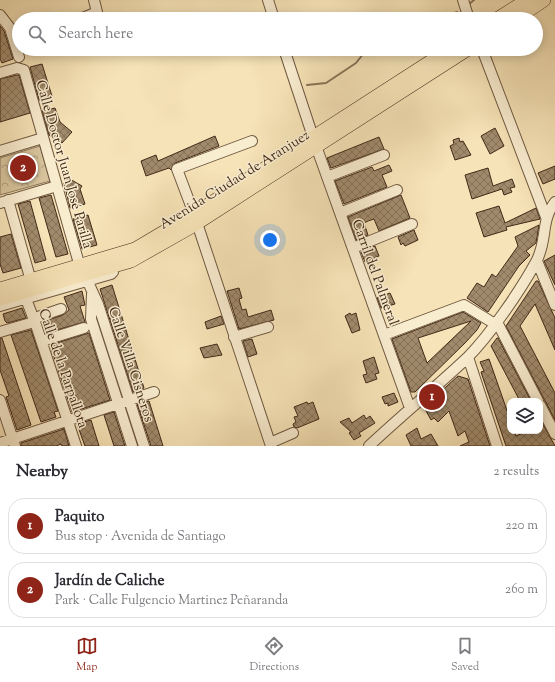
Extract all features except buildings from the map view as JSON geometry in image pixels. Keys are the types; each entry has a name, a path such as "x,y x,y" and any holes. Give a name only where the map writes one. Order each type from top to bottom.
{"main road":[{"path":"508,12 527,0"},
{"path":"526,12 544,0"},
{"name":"Avenida Ciudad de Aranjuez","path":"0,299 110,262 131,261 149,252 196,218 315,141 440,56"},
{"name":"Avenida Ciudad de Aranjuez","path":"315,141 456,56"},
{"name":"Avenida Ciudad de Aranjuez","path":"0,289 84,270"}],"street":[{"path":"94,0 98,12"},
{"path":"268,0 272,12"},
{"path":"463,0 467,12"},
{"path":"0,14 12,33"},
{"name":"Carril del Palmeral","path":"286,56 327,178 410,408"},
{"path":"369,446 468,357 496,323 536,261 544,242 546,217 485,56"},
{"name":"Calle Doctor Juan José Parilla","path":"0,73 17,68 24,70 57,186 84,270"},
{"path":"0,151 43,138"},
{"path":"252,142 177,169 196,218 270,445 293,433"},
{"path":"327,178 384,155"},
{"path":"29,274 4,201 57,186"},
{"path":"340,213 397,190"},
{"path":"546,217 555,202"},
{"path":"353,248 412,224"},
{"path":"536,261 555,305"},
{"path":"0,282 29,274 84,270"},
{"path":"0,306 26,299 84,270"},
{"name":"Calle Villa Cisneros","path":"84,270 98,304 144,446"},
{"name":"Calle Villa Cisneros","path":"92,292 91,318 132,446"},
{"name":"Calle de la Parpallota","path":"26,299 42,341 76,446"},
{"path":"384,335 464,305 496,323 536,398"},
{"path":"0,332 34,322 38,317 61,309"},
{"path":"234,337 268,327"},
{"path":"42,341 84,328"},
{"path":"468,357 497,446"},
{"path":"0,443 14,443 68,422 154,392"},
{"path":"0,400 14,443"},
{"path":"543,411 555,434"}],"green space":[{"path":"40,146 50,181 0,195 0,158"}],"waterway":[{"path":"468,5 474,0"},
{"path":"307,85 326,83 356,63 362,56"}],"place":[{"name":"Jardín de Caliche","path":"23,168"},
{"name":"Paquito","path":"432,397"}]}
